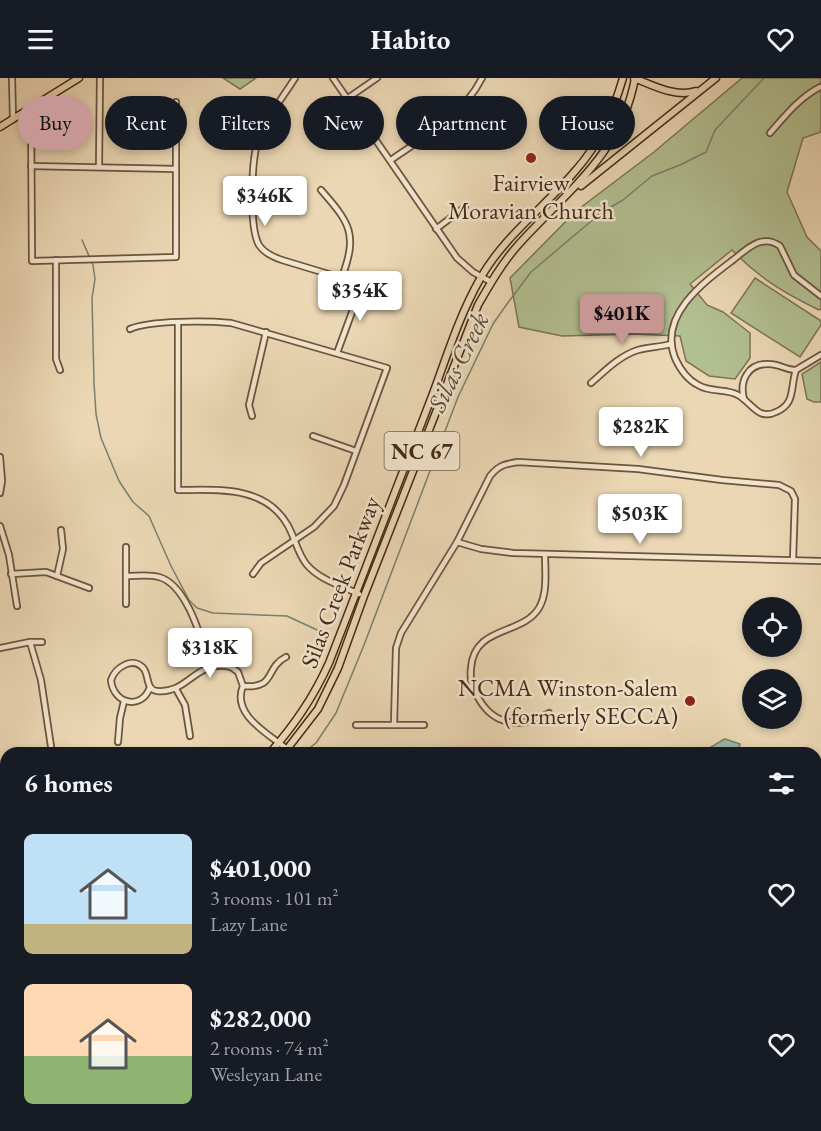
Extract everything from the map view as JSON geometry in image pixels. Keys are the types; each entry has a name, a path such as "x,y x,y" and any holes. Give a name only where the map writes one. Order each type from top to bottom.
{"main road":[{"path":"50,96 79,78"},
{"name":"Silas Creek Parkway","path":"275,747 299,719 329,663 460,320 482,276 520,227 572,175 594,148 606,125 622,78"},
{"path":"634,78 683,93 702,89"},
{"name":"Silas Creek Parkway","path":"288,747 318,709 328,689 347,645 461,346 491,282 518,246 566,197 608,147 627,109 634,78"},
{"name":"NC 67","path":"566,197 716,78"},
{"path":"0,127 18,116"}],"street":[{"path":"12,78 13,119"},
{"path":"99,167 100,78"},
{"path":"295,78 262,131 256,148 254,229 261,247 274,257 398,295"},
{"path":"333,78 346,96"},
{"path":"351,96 377,78"},
{"path":"391,160 446,121 466,102 482,78"},
{"path":"771,134 794,105 806,94 821,88"},
{"path":"31,150 32,261 176,256 176,150"},
{"path":"384,150 457,258 473,272 491,282"},
{"path":"31,166 176,169"},
{"path":"321,190 339,213 351,238 351,251 342,277"},
{"path":"436,228 465,207"},
{"path":"796,370 791,399 781,410 771,414 761,414 734,393 706,389 693,382 677,362 671,344 672,330 688,297 749,247 762,241 780,246 794,275 821,296"},
{"path":"56,260 56,358 60,370"},
{"path":"337,353 362,285"},
{"path":"130,329 138,326 223,322 266,332 387,368 344,485 334,506 320,522 261,563 253,574"},
{"path":"178,323 178,490 236,491 250,494 282,516 308,566 317,574 364,596"},
{"path":"252,416 249,405 266,332"},
{"path":"591,383 618,360 629,354 671,344"},
{"path":"744,400 742,387 744,377 757,366 772,364 787,370 796,370 821,355"},
{"path":"314,436 356,451"},
{"path":"0,457 3,481 0,493"},
{"path":"394,725 396,648 400,633 457,542 490,476 496,468 504,464 518,462 638,469 779,485 791,491 795,500 793,560"},
{"path":"0,526 9,555 16,606"},
{"path":"57,576 63,549 61,530"},
{"path":"457,542 482,549 545,554 821,561"},
{"path":"126,547 126,604"},
{"path":"545,554 544,595 540,608 531,618 518,626 492,635 480,644 471,663 471,672 472,688 492,715 513,723 529,722 549,713"},
{"path":"11,574 46,572 89,588"},
{"path":"126,576 157,576 170,583 192,615 210,666"},
{"path":"30,642 41,680 51,747"},
{"path":"0,648 42,642"},
{"path":"243,686 264,684 278,663 286,657"},
{"path":"150,687 147,695 140,701 124,701 114,693 111,680 115,671 124,665 133,663 142,667 150,687 157,691 176,689 210,666 227,666 235,669 243,686 240,693 247,715 253,723 282,747"},
{"path":"176,689 185,705 190,736"},
{"path":"118,742 124,701"},
{"path":"356,725 424,726"}],"green space":[{"path":"223,78 256,78 240,89"},
{"path":"742,78 821,78 821,132 803,138 787,192 807,237 821,251 821,309 806,304 772,284 732,250 690,284 707,305 723,312 750,333 750,358 735,379 709,376 686,361 680,336 634,334 562,336 519,327 510,278 576,211 654,152"},
{"path":"755,278 821,321 821,325 800,357 731,313"},
{"path":"821,362 821,402 814,402 807,399 802,374"}],"shaded area":[{"path":"725,739 740,744 739,747 712,747"}],"waterway":[{"name":"Silas Creek","path":"311,747 336,713 458,397 493,324 531,272 602,212 623,200 652,176 706,152 715,130 764,78"},
{"path":"82,240 93,265 95,279 92,298 94,383 96,414 101,438 119,481 133,502 149,516 189,600 197,608 213,613 287,616 330,636"}],"place":[{"name":"Fairview Moravian Church","path":"531,158"},
{"name":"NCMA Winston-Salem (formerly SECCA)","path":"690,701"}]}
